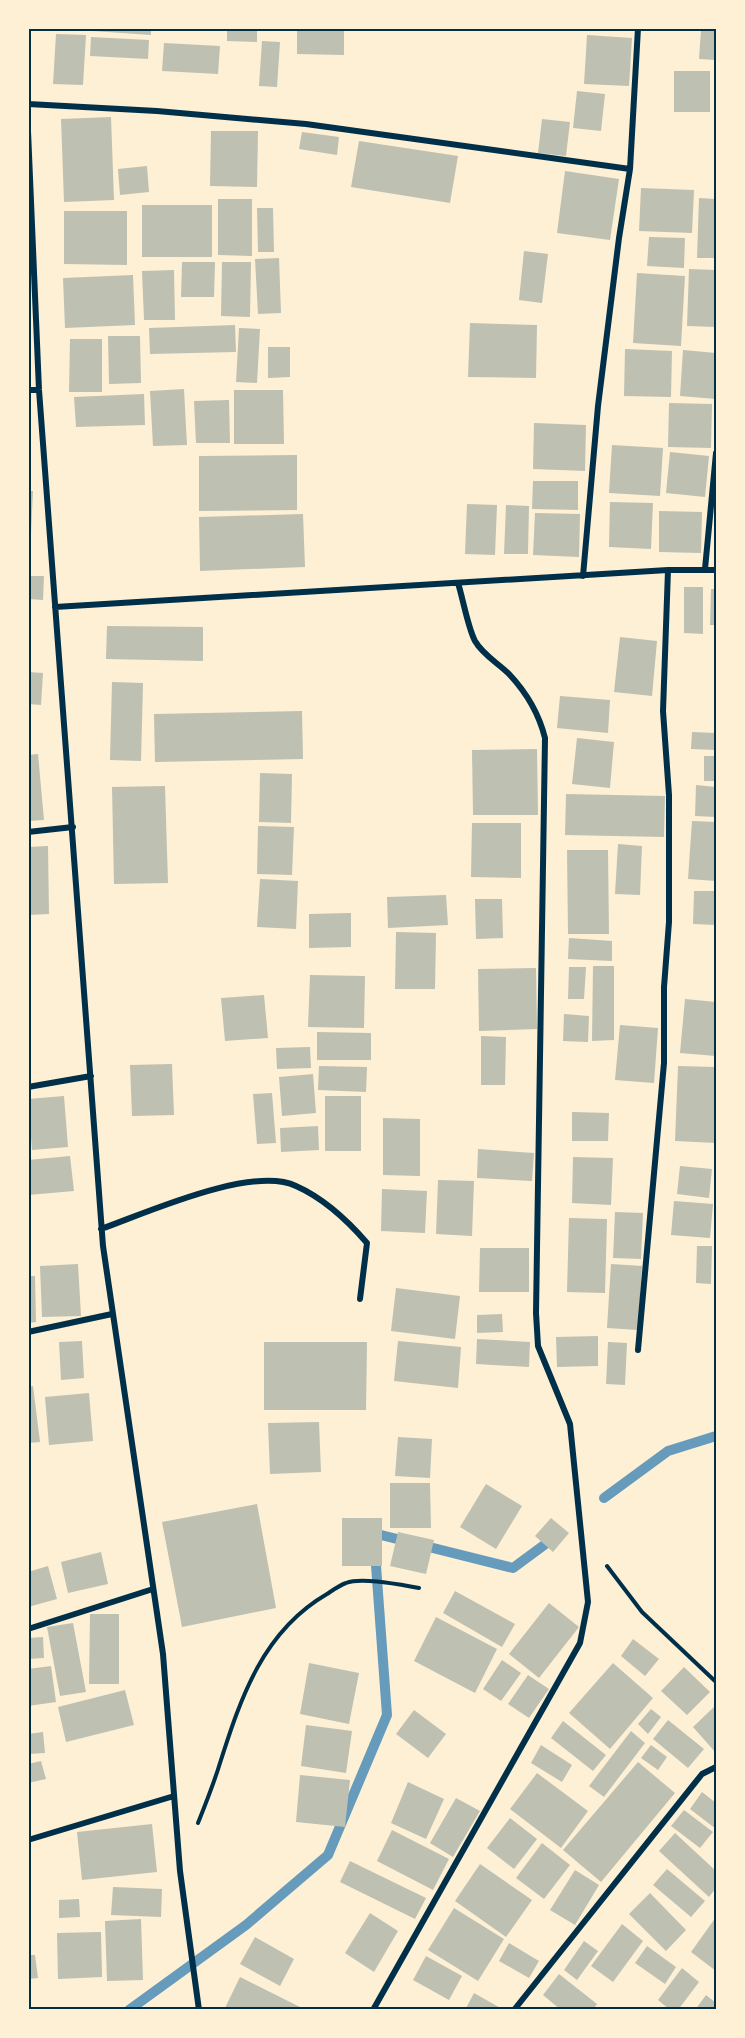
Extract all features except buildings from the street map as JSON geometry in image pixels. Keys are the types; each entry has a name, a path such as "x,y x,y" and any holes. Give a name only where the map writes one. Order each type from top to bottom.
{"street":[{"path":"583,576 598,406 630,169 639,28"},
{"path":"28,104 157,111 306,124 630,169"},
{"path":"28,131 39,390 101,1229 163,1654 180,1871 199,2010"},
{"path":"28,390 39,390"},
{"path":"705,569 717,453"},
{"path":"55,607 668,570 717,570"},
{"path":"638,1350 664,1063 664,987 669,922 669,795 663,711 668,570"},
{"path":"373,2010 580,1643 588,1602 570,1424 538,1346 536,1313 544,738 540,720 531,704 510,675 475,641 458,583"},
{"path":"28,832 73,827"},
{"path":"28,1087 91,1076"},
{"path":"101,1229 219,1188 267,1179 295,1185 325,1204 368,1243 360,1299"},
{"path":"28,1332 112,1314"},
{"path":"28,1629 153,1589"},
{"path":"514,2010 702,1774 717,1767"},
{"path":"28,1840 174,1796"}],"path":[{"path":"581,1532 642,1612 717,1682"},
{"path":"196,1828 220,1764 228,1734 246,1691 266,1650 288,1622 317,1600 348,1582 377,1582 419,1588"}],"waterway":[{"path":"604,1498 668,1451 716,1436"},
{"path":"374,1537 373,1533 513,1568 555,1537"},
{"path":"129,2010 246,1925 328,1855 387,1715 375,1552"}]}
